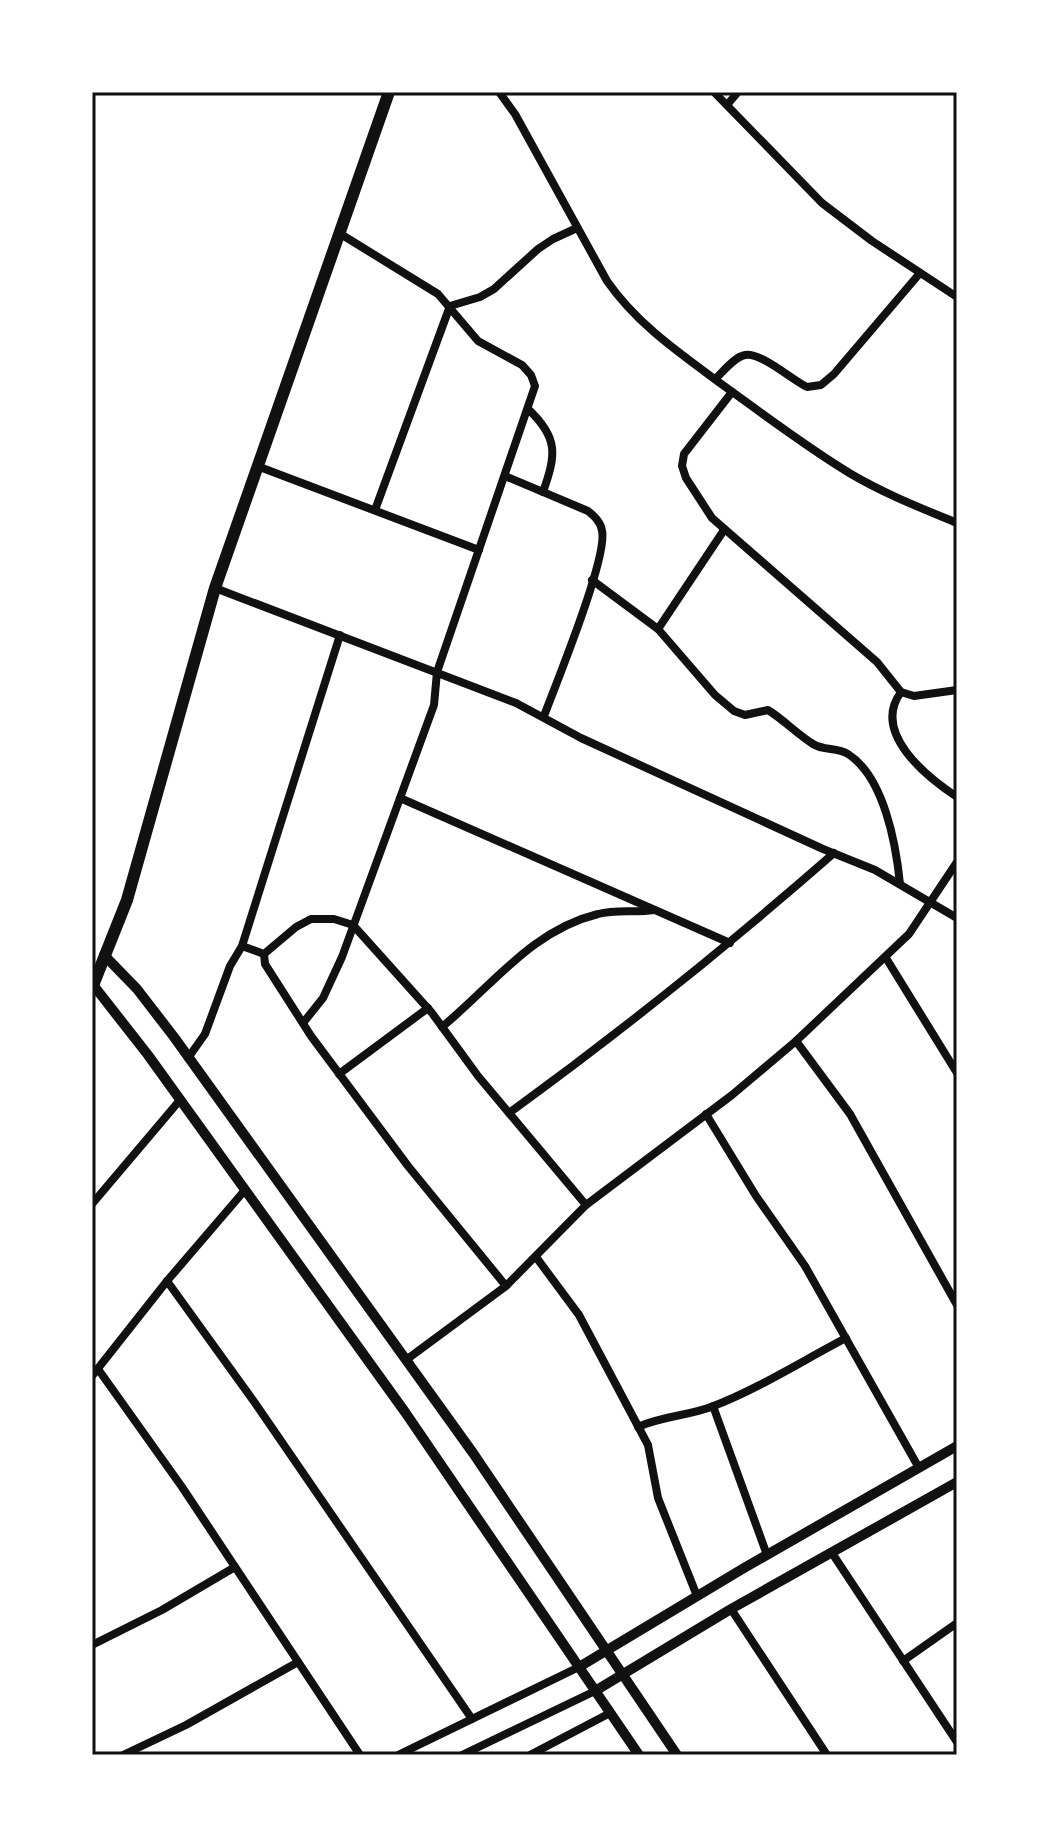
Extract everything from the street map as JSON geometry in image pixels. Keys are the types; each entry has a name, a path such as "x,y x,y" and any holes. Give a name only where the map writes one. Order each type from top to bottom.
{"main road":[{"path":"93,987 127,900 215,588 389,92"}],"street":[{"path":"499,92 515,114 577,228 623,304 672,349 851,473 889,494 957,523"},
{"path":"714,92 822,203 957,297"},
{"path":"727,105 738,92"},
{"path":"450,306 480,297 494,289 538,249 577,228"},
{"path":"303,1023 323,998 335,975 434,705 437,672 535,386 528,370 478,341 450,306 429,287 339,233"},
{"path":"715,379 740,357 749,355 760,358 807,387 821,385 834,374 920,273"},
{"path":"375,510 450,306"},
{"path":"732,392 686,450 682,466 697,499 724,530 877,662 901,692 914,696 957,690"},
{"path":"528,409 546,430 553,445 553,462 543,492"},
{"path":"257,466 479,550"},
{"path":"505,476 588,511 599,523 603,539 592,580 544,716"},
{"path":"658,629 724,530"},
{"path":"592,580 658,629 715,695 734,711 745,715 768,710 809,742 820,748 843,752 856,760 875,787 888,820 900,884"},
{"path":"215,588 544,716 581,738 875,870 957,918"},
{"path":"188,1058 205,1034 230,966 242,946 340,635"},
{"path":"901,692 892,709 898,738 921,770 957,797"},
{"path":"400,798 730,943"},
{"path":"509,1113 637,1019 834,853"},
{"path":"406,1360 506,1286 586,1205 796,1041 909,934 957,862"},
{"path":"442,1027 523,952 558,931 600,913 654,910"},
{"path":"264,954 296,927 311,919 334,919 353,925 428,1008 478,1076 586,1205"},
{"path":"242,946 264,954"},
{"path":"264,954 265,964 339,1074 408,1166 506,1286"},
{"path":"104,955 137,989 406,1360 677,1755"},
{"path":"886,958 957,1073"},
{"path":"93,987 180,1100 430,1447 639,1755"},
{"path":"339,1074 428,1008"},
{"path":"796,1041 850,1114 957,1305"},
{"path":"92,1204 180,1100"},
{"path":"706,1114 756,1196 805,1266 919,1468"},
{"path":"245,1190 167,1281 95,1373 182,1487 360,1755"},
{"path":"536,1257 579,1315 638,1427 653,1464 658,1498 697,1596"},
{"path":"167,1281 280,1439 472,1719"},
{"path":"638,1427 657,1419 713,1406 846,1338"},
{"path":"713,1406 767,1555"},
{"path":"398,1755 579,1667 957,1446"},
{"path":"462,1755 595,1691 731,1609 957,1482"},
{"path":"832,1553 957,1742"},
{"path":"92,1645 162,1610 235,1567"},
{"path":"731,1609 827,1755"},
{"path":"903,1661 957,1623"},
{"path":"123,1755 198,1718 298,1662"},
{"path":"530,1755 610,1713"}]}
